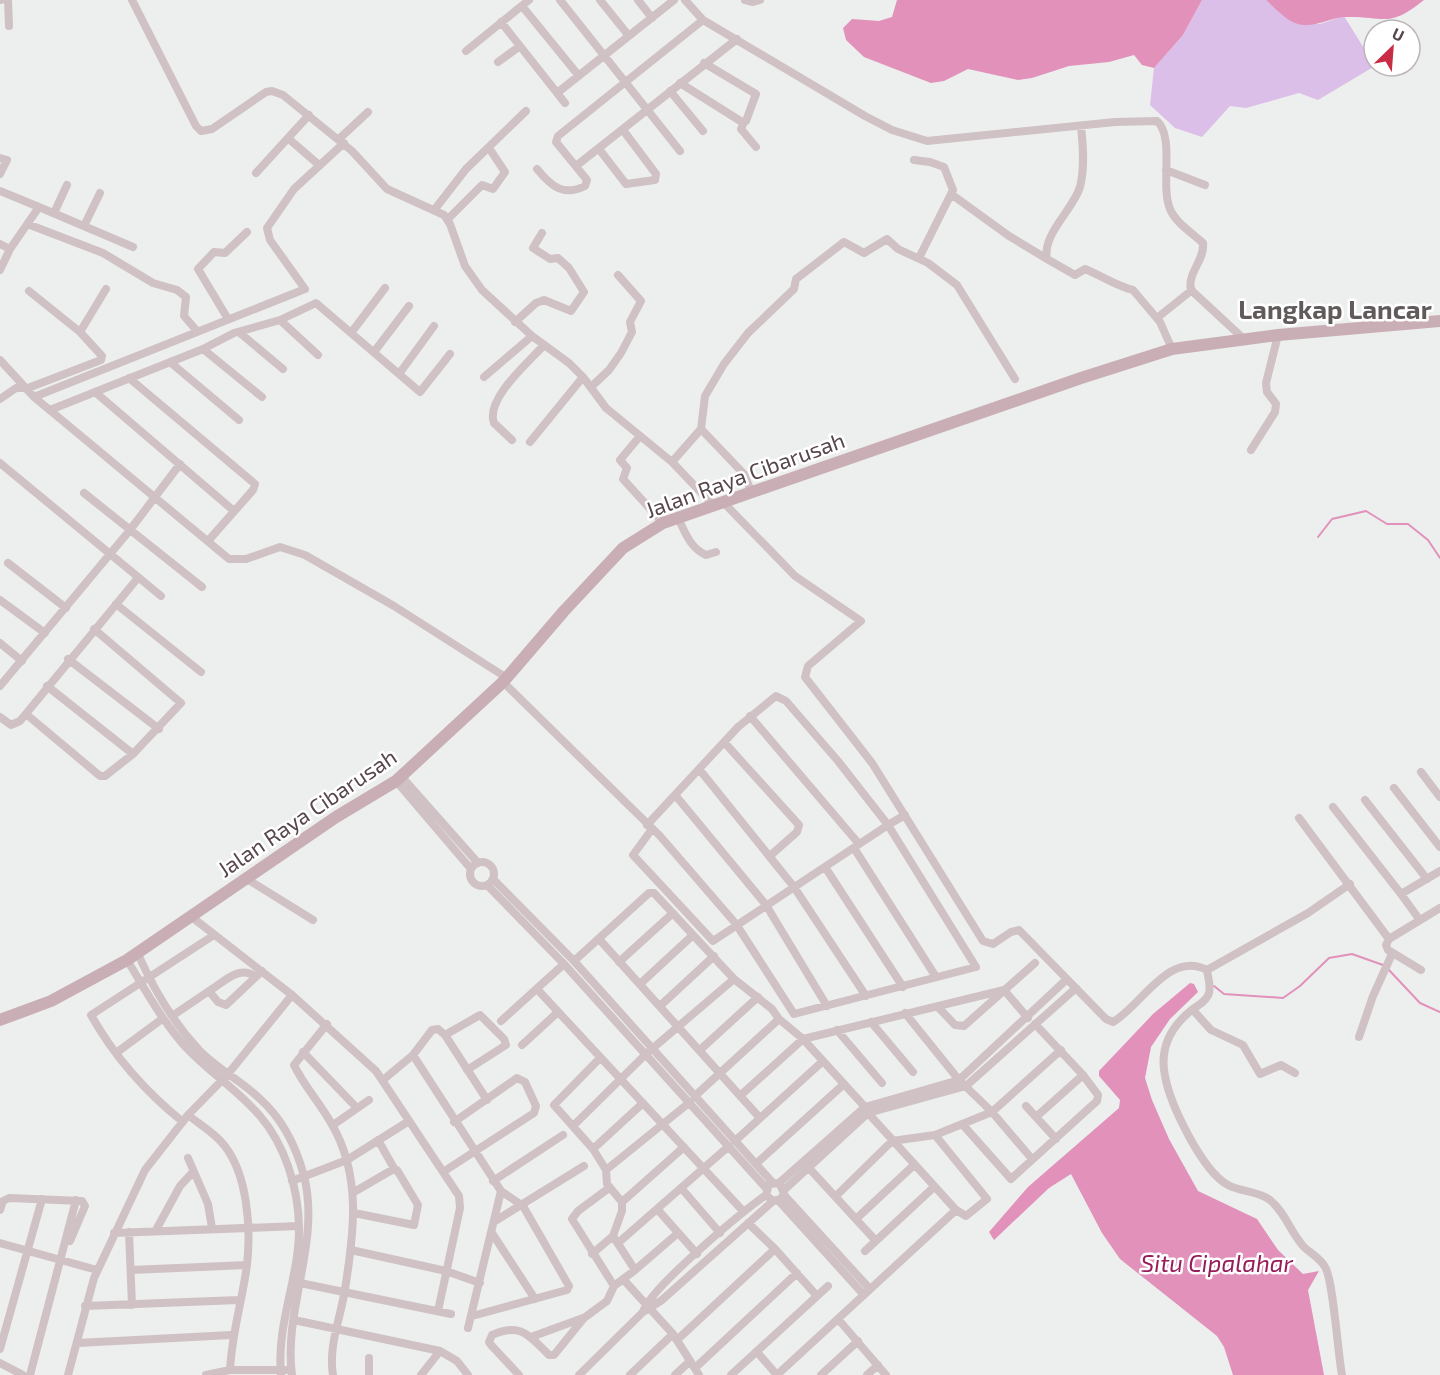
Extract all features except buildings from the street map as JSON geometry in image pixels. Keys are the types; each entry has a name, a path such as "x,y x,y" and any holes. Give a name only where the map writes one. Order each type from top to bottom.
{"main road":[{"name":"Jalan Raya Cibarusah","path":"0,1020 51,1001 133,957 193,918 336,817 398,779 505,680 564,610 623,548 663,523 751,491 1172,349 1278,336 1440,321"}],"street":[{"path":"8,0 9,26"},
{"path":"132,0 196,126 201,130 212,129 251,101 272,91 283,95 341,141 387,189 435,209 448,219 474,280 515,322 583,377 606,408 672,462 795,576 861,621 808,666 806,677 872,763 983,941 993,944 1011,932 1019,930 1106,1019 1113,1022 1158,982 1181,966 1190,964 1208,970 1308,913 1350,884"},
{"path":"560,0 680,151"},
{"path":"600,0 629,36"},
{"path":"638,0 652,18"},
{"path":"557,93 674,0"},
{"path":"685,0 702,20 865,116 892,130 927,141 1157,121 1165,131 1166,170 1171,212 1203,243 1202,254 1189,284 1192,290 1246,341"},
{"path":"745,0 753,2 760,0"},
{"path":"466,51 525,3 579,76"},
{"path":"537,169 554,188 566,192 585,186 586,180 556,142 558,136 702,20"},
{"path":"501,22 565,103"},
{"path":"576,166 737,39"},
{"path":"498,62 520,46"},
{"path":"704,63 756,94 741,129 756,147"},
{"path":"680,83 744,122"},
{"path":"670,90 703,131"},
{"path":"435,209 466,169 526,111"},
{"path":"34,397 305,289 270,240 267,228 294,189 368,112"},
{"path":"256,173 309,115"},
{"path":"1047,260 1047,249 1052,237 1080,185 1081,126"},
{"path":"599,149 626,184 655,180 656,174 623,130"},
{"path":"289,139 319,165"},
{"path":"448,219 482,184 493,189 504,177 505,172 489,148"},
{"path":"0,158 6,160 0,174"},
{"path":"914,160 944,167 947,171 951,194 919,258"},
{"path":"1166,170 1204,185"},
{"path":"54,213 67,185"},
{"path":"0,191 133,247"},
{"path":"84,226 100,193"},
{"path":"951,194 1009,236 1075,275 1085,269 1109,279 1121,289 1130,289 1157,318 1172,349"},
{"path":"0,270 10,249 30,225 39,207"},
{"path":"30,225 103,253 153,283 181,292 186,297 185,319 197,331"},
{"path":"228,319 198,269 214,252 225,253 247,232"},
{"path":"515,322 544,300 571,311 583,294 569,268 558,258 550,259 533,248 542,233"},
{"path":"672,462 701,429 705,396 724,364 748,333 790,294 795,288 795,281 844,242 864,253 887,239 898,249 928,263 959,288 1015,379"},
{"path":"0,244 10,249"},
{"path":"591,387 616,361 630,335 630,322 641,301 618,275"},
{"path":"351,333 385,288"},
{"path":"80,333 106,289"},
{"path":"1157,318 1192,290"},
{"path":"0,399 16,388 28,388 101,360 101,354 80,333 29,291"},
{"path":"50,410 203,349 234,333 280,320 316,303 420,392 450,354"},
{"path":"374,352 409,306"},
{"path":"280,320 318,355"},
{"path":"399,374 434,326"},
{"path":"240,333 283,369"},
{"path":"484,377 532,336"},
{"path":"1251,450 1275,412 1276,404 1267,392 1266,383 1278,336"},
{"path":"512,440 494,423 493,407 498,396 544,345"},
{"path":"203,349 262,397"},
{"path":"0,360 34,397 229,559 236,561 280,547 305,555 394,606 505,680 650,827 736,924 794,1014 976,967 888,825 838,761 786,701 776,696 750,716 724,742 650,827 633,855 710,940 714,940 736,924 794,886 888,825 905,815"},
{"path":"170,362 239,420"},
{"path":"530,442 583,377"},
{"path":"129,378 253,480 253,490 208,541"},
{"path":"95,392 234,511"},
{"path":"701,429 744,474 751,491"},
{"path":"640,436 620,460 627,468 623,479 663,523"},
{"path":"0,463 137,579 161,596"},
{"path":"0,686 110,555 180,465"},
{"path":"84,493 202,587"},
{"path":"678,518 692,546 706,555 716,552"},
{"path":"8,563 66,608"},
{"path":"0,717 11,724 26,714 68,659 137,579"},
{"path":"0,600 45,633"},
{"path":"116,604 201,672"},
{"path":"26,714 100,776 109,774 133,754 181,704 94,629"},
{"path":"0,643 22,661"},
{"path":"68,659 159,729"},
{"path":"47,686 133,754"},
{"path":"750,716 856,846 936,977"},
{"path":"724,742 799,825 797,832 771,855"},
{"path":"699,770 771,855 794,886 866,996"},
{"path":"1421,772 1440,797"},
{"path":"398,779 478,863 489,864 494,873 490,882 480,885 474,882 471,869 398,779"},
{"path":"1394,788 1440,847"},
{"path":"676,796 766,905 827,1006"},
{"path":"1365,800 1427,879"},
{"path":"1334,807 1419,919"},
{"path":"1299,818 1389,939"},
{"path":"471,869 478,863"},
{"path":"825,867 903,987"},
{"path":"1401,894 1440,871"},
{"path":"247,879 313,920"},
{"path":"490,882 574,961 650,1051"},
{"path":"490,882 564,964 650,1051 867,1292"},
{"path":"574,961 649,892 654,893 734,979 758,997 803,1039 914,1166 956,1210 966,1216 987,1199 935,1135"},
{"path":"1421,970 1392,954 1387,947 1389,939 1440,908"},
{"path":"619,962 673,913"},
{"path":"193,918 259,974 292,995 327,1024 383,1080 443,1172 461,1201 438,1311"},
{"path":"214,935 91,1015 116,1053 167,1110 186,1119 224,1144 240,1179 247,1226 247,1264 231,1335 230,1370"},
{"path":"640,984 693,935"},
{"path":"598,939 760,1118"},
{"path":"1359,1037 1392,954"},
{"path":"660,1006 714,956"},
{"path":"133,957 167,1017 195,1057 248,1104 268,1127 285,1157 292,1181 299,1226 281,1327 281,1373"},
{"path":"938,1007 956,1025 964,1026 1035,963"},
{"path":"501,1021 564,964"},
{"path":"116,1053 241,970 259,974"},
{"path":"1208,970 1210,992 1173,1028 1166,1040 1164,1074 1172,1100 1208,1166 1219,1179 1230,1186 1269,1199 1277,1206 1296,1238 1325,1265 1330,1282 1342,1375"},
{"path":"209,991 218,1002 225,1005 259,974"},
{"path":"573,1126 650,1051 734,979"},
{"path":"962,1083 1067,979"},
{"path":"646,1308 748,1223 775,1192 866,1110 962,1083 1076,988"},
{"path":"537,989 743,1211"},
{"path":"1004,990 1028,1018"},
{"path":"741,1095 803,1039 1004,990"},
{"path":"68,1375 78,1343 85,1306 97,1270 145,1170 186,1119 228,1074 292,995"},
{"path":"700,1050 758,997"},
{"path":"1193,1010 1211,1030 1243,1045 1260,1074 1281,1065 1295,1073"},
{"path":"522,1045 558,1011"},
{"path":"905,1014 962,1083 992,1112 1032,1159"},
{"path":"445,1035 480,1015 504,1039 506,1045 467,1070"},
{"path":"167,1017 200,1051 259,1097 282,1123 291,1138 304,1177 308,1224 294,1320 291,1372 230,1370 206,1375"},
{"path":"606,1170 664,1125 779,1019"},
{"path":"871,1022 913,1072"},
{"path":"327,1024 294,1065 333,1125 347,1160 354,1192 351,1250 345,1292 336,1327 333,1375"},
{"path":"963,1125 1010,1179 1097,1101 1098,1095 1083,1075 1035,1024"},
{"path":"383,1080 413,1055 432,1030 438,1029 445,1035 487,1100"},
{"path":"837,1030 882,1083"},
{"path":"836,1196 892,1141 935,1135 992,1112 1061,1050"},
{"path":"303,1052 357,1108"},
{"path":"413,1055 493,1181 501,1191 522,1206 569,1282 567,1290 472,1316"},
{"path":"600,1058 554,1103 554,1108 593,1149 606,1170 605,1179 609,1188 622,1202 616,1240 635,1270"},
{"path":"592,1254 658,1210 823,1061"},
{"path":"1036,1118 1083,1075"},
{"path":"443,1172 536,1110 522,1078 517,1078 454,1122"},
{"path":"757,1163 844,1084"},
{"path":"333,1125 369,1100"},
{"path":"593,1149 643,1103"},
{"path":"1026,1106 1056,1139"},
{"path":"579,1375 697,1254 743,1211 775,1192 808,1167 866,1110"},
{"path":"292,1181 347,1160 409,1120"},
{"path":"493,1181 563,1135"},
{"path":"354,1213 414,1225 418,1218 416,1199 402,1175 395,1170 378,1140"},
{"path":"732,1143 757,1163 775,1192"},
{"path":"622,1202 684,1147"},
{"path":"188,1158 208,1203 212,1228"},
{"path":"495,1221 585,1166"},
{"path":"856,1219 914,1166"},
{"path":"808,1167 876,1241"},
{"path":"354,1192 395,1170"},
{"path":"156,1230 180,1186 193,1172"},
{"path":"866,1251 934,1187"},
{"path":"609,1188 578,1210 572,1219 614,1286"},
{"path":"682,1189 720,1233"},
{"path":"468,1328 501,1191"},
{"path":"0,1210 3,1201 9,1198 76,1200 84,1202 85,1206 62,1260 30,1375"},
{"path":"0,1349 42,1199"},
{"path":"658,1210 697,1254"},
{"path":"757,1352 777,1375 956,1210"},
{"path":"748,1223 817,1296"},
{"path":"114,1233 247,1226 299,1226"},
{"path":"129,1232 132,1305"},
{"path":"492,1233 535,1299"},
{"path":"519,1375 491,1345 490,1338 505,1329 515,1329 531,1337 552,1356 584,1318 607,1301 614,1286 678,1233"},
{"path":"0,1244 97,1270"},
{"path":"630,1375 775,1249"},
{"path":"351,1250 446,1271 480,1283"},
{"path":"131,1270 247,1264"},
{"path":"675,1375 695,1368 797,1273"},
{"path":"623,1279 646,1308 675,1337 695,1368"},
{"path":"300,1283 451,1314"},
{"path":"732,1375 828,1286"},
{"path":"85,1306 239,1300"},
{"path":"531,1337 584,1318"},
{"path":"838,1319 886,1375"},
{"path":"294,1320 336,1327 440,1351 450,1356 468,1375"},
{"path":"78,1343 231,1335"},
{"path":"822,1375 858,1341"},
{"path":"421,1375 440,1351"},
{"path":"369,1358 369,1374 380,1375"},
{"path":"0,1363 23,1375"},
{"path":"867,1375 878,1365"}],"shaded area":[{"path":"1202,0 1266,0 1296,23 1320,24 1344,16 1362,45 1362,74 1318,100 1299,93 1246,108 1230,106 1202,137 1175,128 1150,105 1154,68 1183,35"}],"water":[{"path":"897,0 1202,0 1183,35 1154,68 1142,65 1134,55 1109,62 1069,66 1018,80 968,69 944,81 931,83 864,57 846,40 843,28 852,19 879,21 892,17"},
{"path":"1266,0 1424,0 1394,18 1346,17 1302,25 1284,16"},
{"name":"Situ Cipalahar","path":"1190,983 1194,984 1198,992 1170,1019 1151,1047 1145,1078 1152,1100 1169,1139 1198,1191 1257,1219 1278,1250 1303,1274 1319,1271 1308,1290 1324,1375 1233,1375 1224,1347 1217,1336 1120,1259 1102,1233 1071,1174 1049,1188 994,1240 989,1232 1028,1187 1119,1108 1120,1100 1099,1076 1099,1071 1153,1014"}],"waterway":[{"path":"1318,537 1332,519 1366,511 1387,524 1408,524 1428,540 1440,558"},
{"path":"1214,986 1224,994 1283,998 1300,986 1329,958 1352,954 1383,965"},
{"path":"1388,969 1420,1003 1440,1012"}],"district":[{"name":"Langkap Lancar","path":"1335,310"}]}
